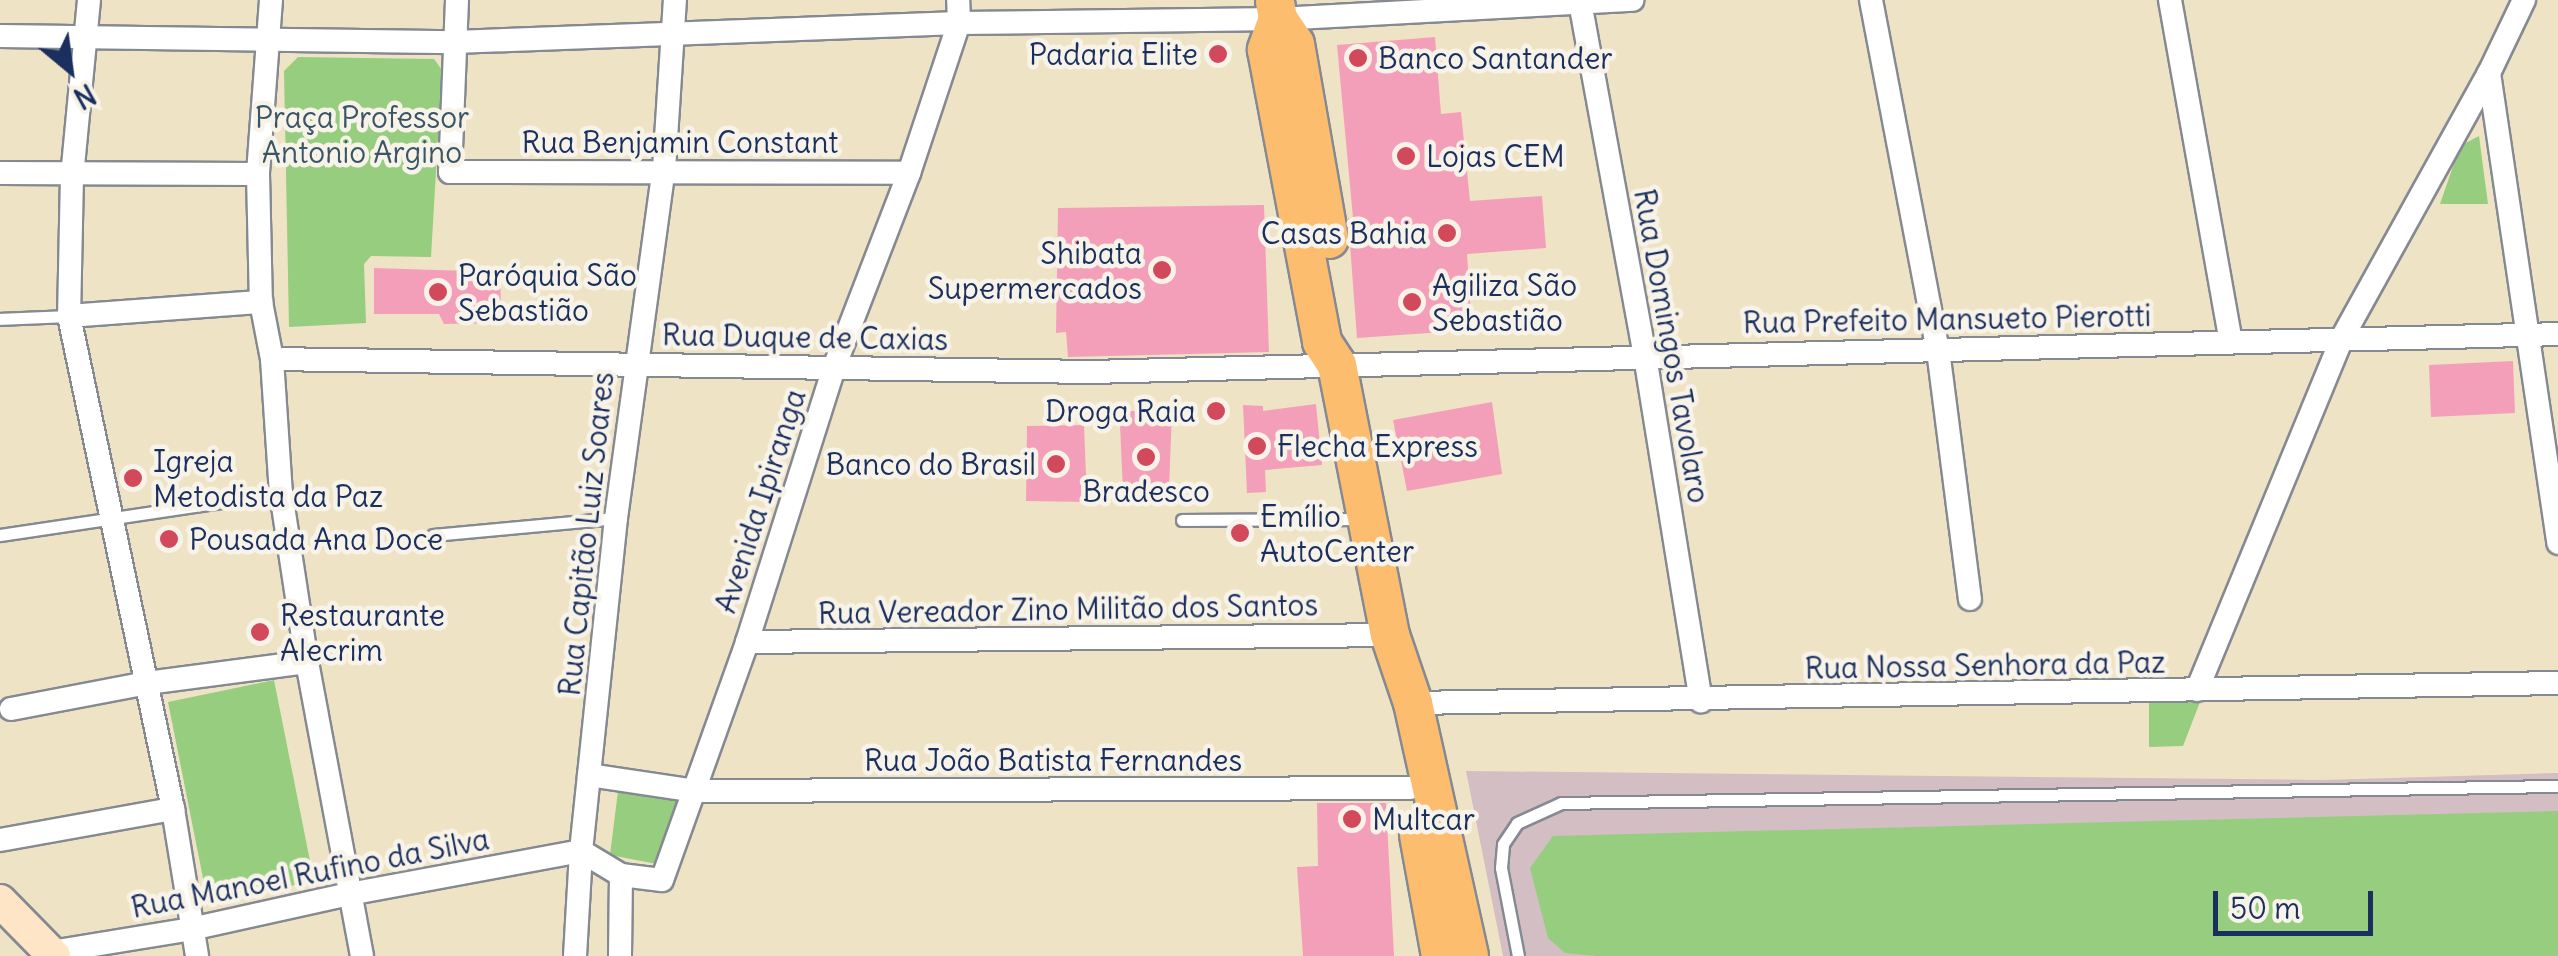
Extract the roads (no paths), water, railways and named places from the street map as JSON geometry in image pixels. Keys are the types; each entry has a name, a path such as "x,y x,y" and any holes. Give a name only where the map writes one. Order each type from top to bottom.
{"main road":[{"path":"1276,10 1295,44 1346,338 1337,365 1364,519 1390,636 1414,704 1469,956"},
{"path":"1390,636 1392,704 1441,956"},
{"path":"0,900 52,954"}],"street":[{"path":"89,0 82,38 72,175 69,316 148,684 197,956"},
{"path":"271,0 258,174 261,302 272,359 281,493 306,662 362,956"},
{"path":"455,42 458,0"},
{"name":"Rua Capitão Luiz Soares","path":"576,956 580,850 616,518 664,170 676,0"},
{"path":"0,36 455,42 672,35 958,11 1276,10 1632,0"},
{"path":"1871,0 1938,350 1970,598"},
{"path":"2170,0 2231,341"},
{"path":"2197,690 2342,338 2489,73 2524,0"},
{"name":"Rua Domingos Tavolaro","path":"1580,2 1645,356 1701,701"},
{"name":"Avenida Ipiranga","path":"621,875 662,880 747,642 835,365 910,173 958,11"},
{"name":"Rua Benjamin Constant","path":"455,42 450,172 910,173"},
{"path":"2489,73 2558,543"},
{"path":"0,173 258,174"},
{"path":"69,316 261,302"},
{"name":"Rua Prefeito Mansueto Pierotti","path":"1337,365 2558,334"},
{"name":"Rua Duque de Caxias","path":"272,359 1091,372 1337,365"},
{"name":"Rua Vereador Zino Militão dos Santos","path":"747,642 1390,636"},
{"path":"6,710 148,684 306,662"},
{"name":"Rua Nossa Senhora da Paz","path":"1414,704 2558,683"},
{"name":"Rua João Batista Fernandes","path":"589,775 696,791 1410,788"},
{"path":"0,840 173,809"},
{"path":"580,850 621,875 620,956"},
{"name":"Rua Manoel Rufino da Silva","path":"52,954 580,850"}],"lane":[{"path":"0,319 69,316"},
{"path":"0,535 281,493"},
{"path":"433,535 616,518"},
{"path":"1182,520 1364,519"},
{"path":"1518,956 1501,868 1502,844 1517,823 1560,803 2558,786"}],"place":[{"name":"Padaria Elite","path":"1218,54"},
{"name":"Banco Santander","path":"1358,58"},
{"name":"Lojas CEM","path":"1406,156"},
{"name":"Casas Bahia","path":"1447,233"},
{"name":"Shibata Supermercados","path":"1162,270"},
{"name":"Paróquia São Sebastião","path":"438,292"},
{"name":"Agiliza São Sebastião","path":"1412,302"},
{"name":"Droga Raia","path":"1216,411"},
{"name":"Flecha Express","path":"1257,446"},
{"name":"Bradesco","path":"1146,457"},
{"name":"Banco do Brasil","path":"1056,464"},
{"name":"Igreja Metodista da Paz","path":"133,478"},
{"name":"Emílio AutoCenter","path":"1240,533"},
{"name":"Pousada Ana Doce","path":"169,539"},
{"name":"Restaurante Alecrim","path":"260,632"},
{"name":"Multcar","path":"1352,819"}],"park label":[{"name":"Praça Professor Antonio Argino","path":"362,134"}]}
